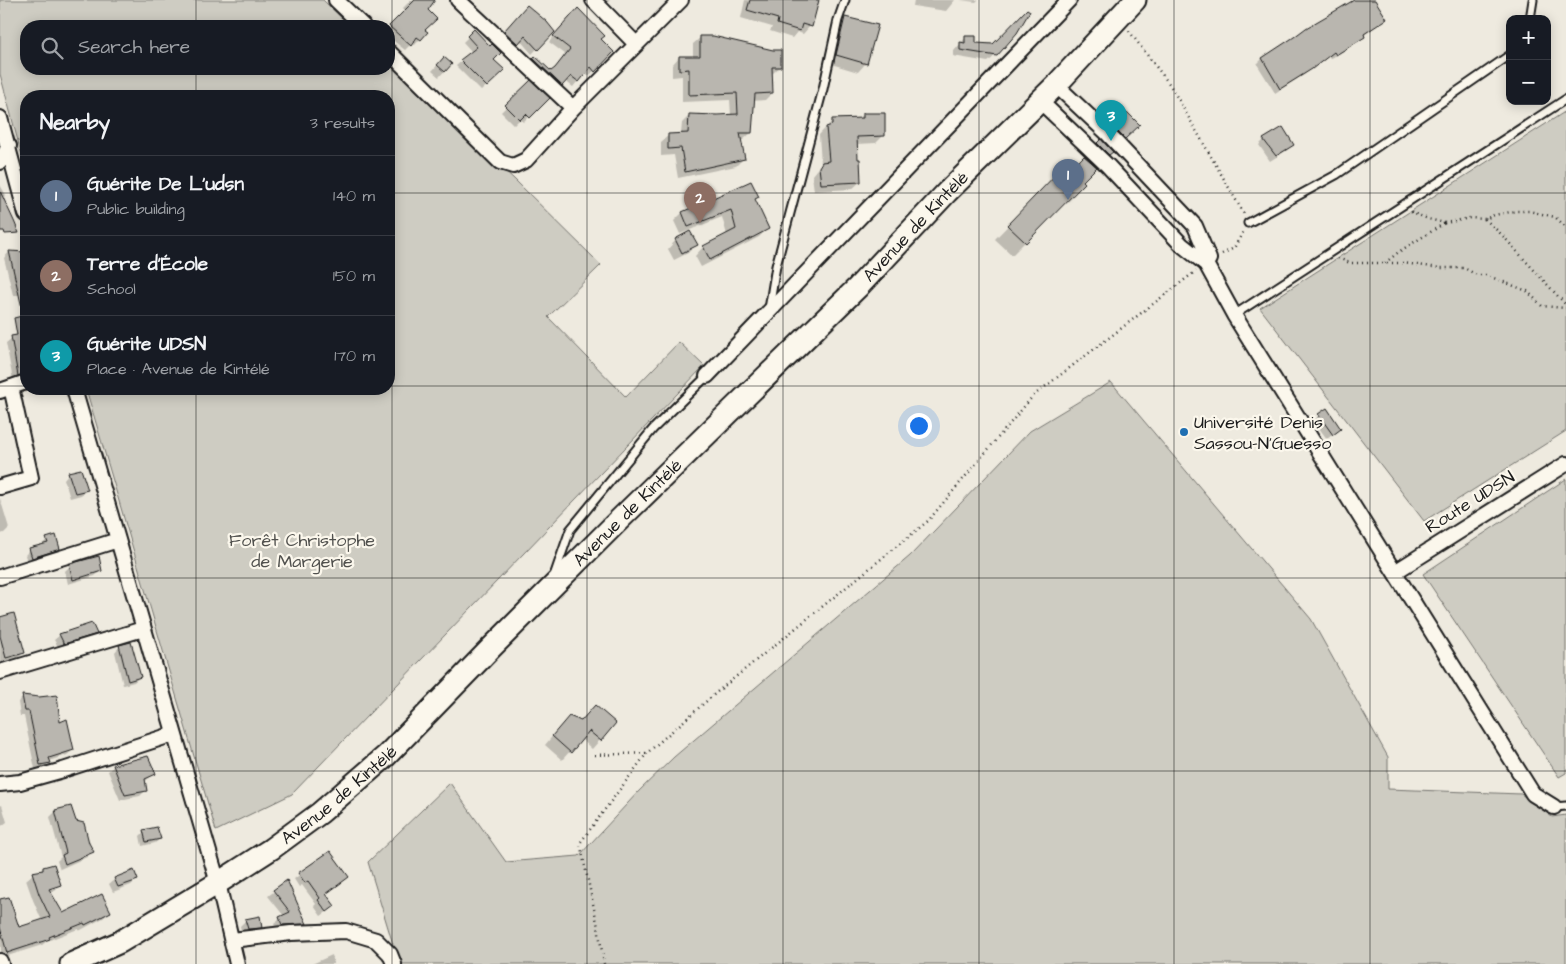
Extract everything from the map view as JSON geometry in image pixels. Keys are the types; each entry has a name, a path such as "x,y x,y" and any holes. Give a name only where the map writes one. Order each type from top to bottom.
{"main road":[{"name":"Avenue de Kintélé","path":"72,964 120,942 218,884 271,849 320,813 386,756 550,589 858,286 946,192 1033,108 1065,85 1135,0"}],"street":[{"path":"336,0 357,20"},
{"path":"458,0 573,108"},
{"path":"593,0 636,44"},
{"path":"395,58 500,162 513,166 526,160 573,108 680,0"},
{"path":"707,376 1069,0"},
{"path":"1065,85 1107,133 1195,226 1209,259 1206,264"},
{"path":"1033,108 1056,115"},
{"path":"1033,108 1056,115 1108,166 1182,244 1206,264 1234,315 1533,794 1560,806"},
{"path":"0,118 20,190"},
{"path":"0,162 9,146"},
{"path":"0,487 32,478 5,389 20,384"},
{"path":"76,395 218,884 237,964"},
{"name":"Route UDSN","path":"1395,572 1566,464"},
{"path":"0,577 118,540"},
{"path":"0,672 143,628"},
{"path":"0,784 20,782 63,770 174,734"},
{"path":"232,940 291,933 346,931 376,940 390,954 394,964"}],"lane":[{"path":"769,312 776,266 823,89 838,20 845,0"},
{"path":"1531,15 1533,0"},
{"path":"1248,223 1336,175 1506,58"},
{"path":"1234,315 1566,98"},
{"path":"550,589 570,530 653,429 707,376"}],"path":[{"path":"604,964 580,843 647,753 716,692 928,521 1034,396 1206,264 1234,248 1248,223 1170,85 1119,18"},
{"path":"1400,207 1428,219 1446,223"},
{"path":"1384,264 1400,251 1446,223 1470,218 1485,219 1494,215 1529,211 1555,217 1566,227"},
{"path":"1485,219 1502,234 1566,307"},
{"path":"1327,254 1350,263 1403,263 1440,268 1464,268 1527,291 1542,306 1566,307"},
{"path":"595,755 647,753"}],"green space":[{"name":"Forêt Christophe de Margerie","path":"0,0 323,0 344,20 20,20 20,75 395,75 395,68 515,180 601,265 548,317 626,397 679,342 704,366 292,794 216,831 88,395 395,395 395,90 20,90 20,149 0,74"},
{"path":"1566,111 1566,431 1424,521 1260,308"},
{"path":"1111,382 1311,619 1388,757 1388,789 1521,794 1552,817 1566,815 1566,964 399,964 368,862 450,783 506,862 579,856 639,791 674,757 910,556 1030,431"},
{"path":"1566,479 1566,773 1559,777 1423,574"}],"building":[{"path":"415,0 435,0 428,10 437,19 425,30 428,32 421,40 417,37 411,46 395,31 395,20"},
{"path":"750,0 819,0 812,27 802,24 800,31 777,24 778,19 747,10"},
{"path":"1354,0 1375,0 1387,19 1364,34 1365,37 1336,55 1334,52 1312,69 1280,89 1262,58 1306,28"},
{"path":"527,5 547,22 555,32 538,50 525,36 518,44 504,31"},
{"path":"578,8 605,36 601,39 614,52 595,72 591,67 579,82 571,76 562,86 533,58 535,56 551,71 555,68 570,49 553,36"},
{"path":"1027,9 1030,11 1017,33 997,56 960,50 960,42 965,43 965,36 976,36 976,43 993,44"},
{"path":"845,17 878,25 867,64 836,55"},
{"path":"474,29 490,46 492,44 501,53 494,60 505,70 487,87 460,60 477,47 467,36"},
{"path":"700,36 713,36 773,50 781,50 781,67 772,67 773,93 755,94 752,133 740,133 745,159 685,172 681,148 668,149 668,134 688,133 689,114 738,114 737,93 689,95 689,69 679,70 679,56 700,56"},
{"path":"444,57 452,64 445,72 437,65"},
{"path":"531,80 550,98 530,118 526,114 520,120 505,105"},
{"path":"863,113 885,113 885,136 857,137 861,182 821,184 819,167 822,162 829,161 826,127 832,125 832,119 863,118"},
{"path":"1128,113 1140,125 1125,139 1113,127"},
{"path":"1283,127 1294,145 1276,156 1263,139"},
{"path":"1101,139 1113,152 1109,155 1097,143"},
{"path":"1084,156 1097,167 1083,181 1085,183 1026,243 1007,225 1066,164 1071,169"},
{"path":"751,181 759,197 755,199 769,229 710,260 703,246 736,229 731,210 688,227 682,212"},
{"path":"0,191 19,233 5,234 4,231 0,231"},
{"path":"690,231 698,245 682,253 675,239"},
{"path":"9,251 20,252 20,299"},
{"path":"20,316 20,375 18,376 11,336 17,335 14,318"},
{"path":"1327,408 1341,429 1333,435 1318,414"},
{"path":"81,469 88,490 75,493 68,472"},
{"path":"56,535 60,549 32,558 29,548 48,543 46,538"},
{"path":"99,556 102,571 73,580 69,564"},
{"path":"14,613 25,653 6,658 0,636 0,617"},
{"path":"92,623 97,634 64,644 59,634"},
{"path":"131,642 141,677 128,681 119,645"},
{"path":"22,695 39,697 57,695 60,722 67,719 74,750 49,758 51,763 40,765 29,711 25,711"},
{"path":"595,705 616,723 601,741 589,731 571,753 552,736 569,716 581,721"},
{"path":"148,756 156,774 145,779 147,791 125,795 113,765"},
{"path":"71,806 76,821 84,823 89,843 94,852 65,864 62,855 66,853 55,810"},
{"path":"157,827 161,839 146,842 143,830"},
{"path":"330,851 349,877 326,894 335,906 327,912 308,881 305,883 298,873"},
{"path":"54,864 61,885 49,889 63,913 102,894 111,912 85,925 84,923 49,937 50,939 7,953 0,927 0,899 9,897 19,927 50,917 39,894 32,872 43,870 43,867"},
{"path":"134,870 138,880 118,887 114,878"},
{"path":"287,880 307,924 282,925 279,917 290,912 273,890"},
{"path":"260,916 262,928 248,929 245,919"}],"place":[{"name":"Guérite UDSN","path":"1111,141"},
{"name":"Guérite De L'udsn","path":"1068,200"},
{"name":"Terre d’École","path":"700,223"},
{"name":"Université Denis Sassou-N'Guesso","path":"1184,432"}]}
